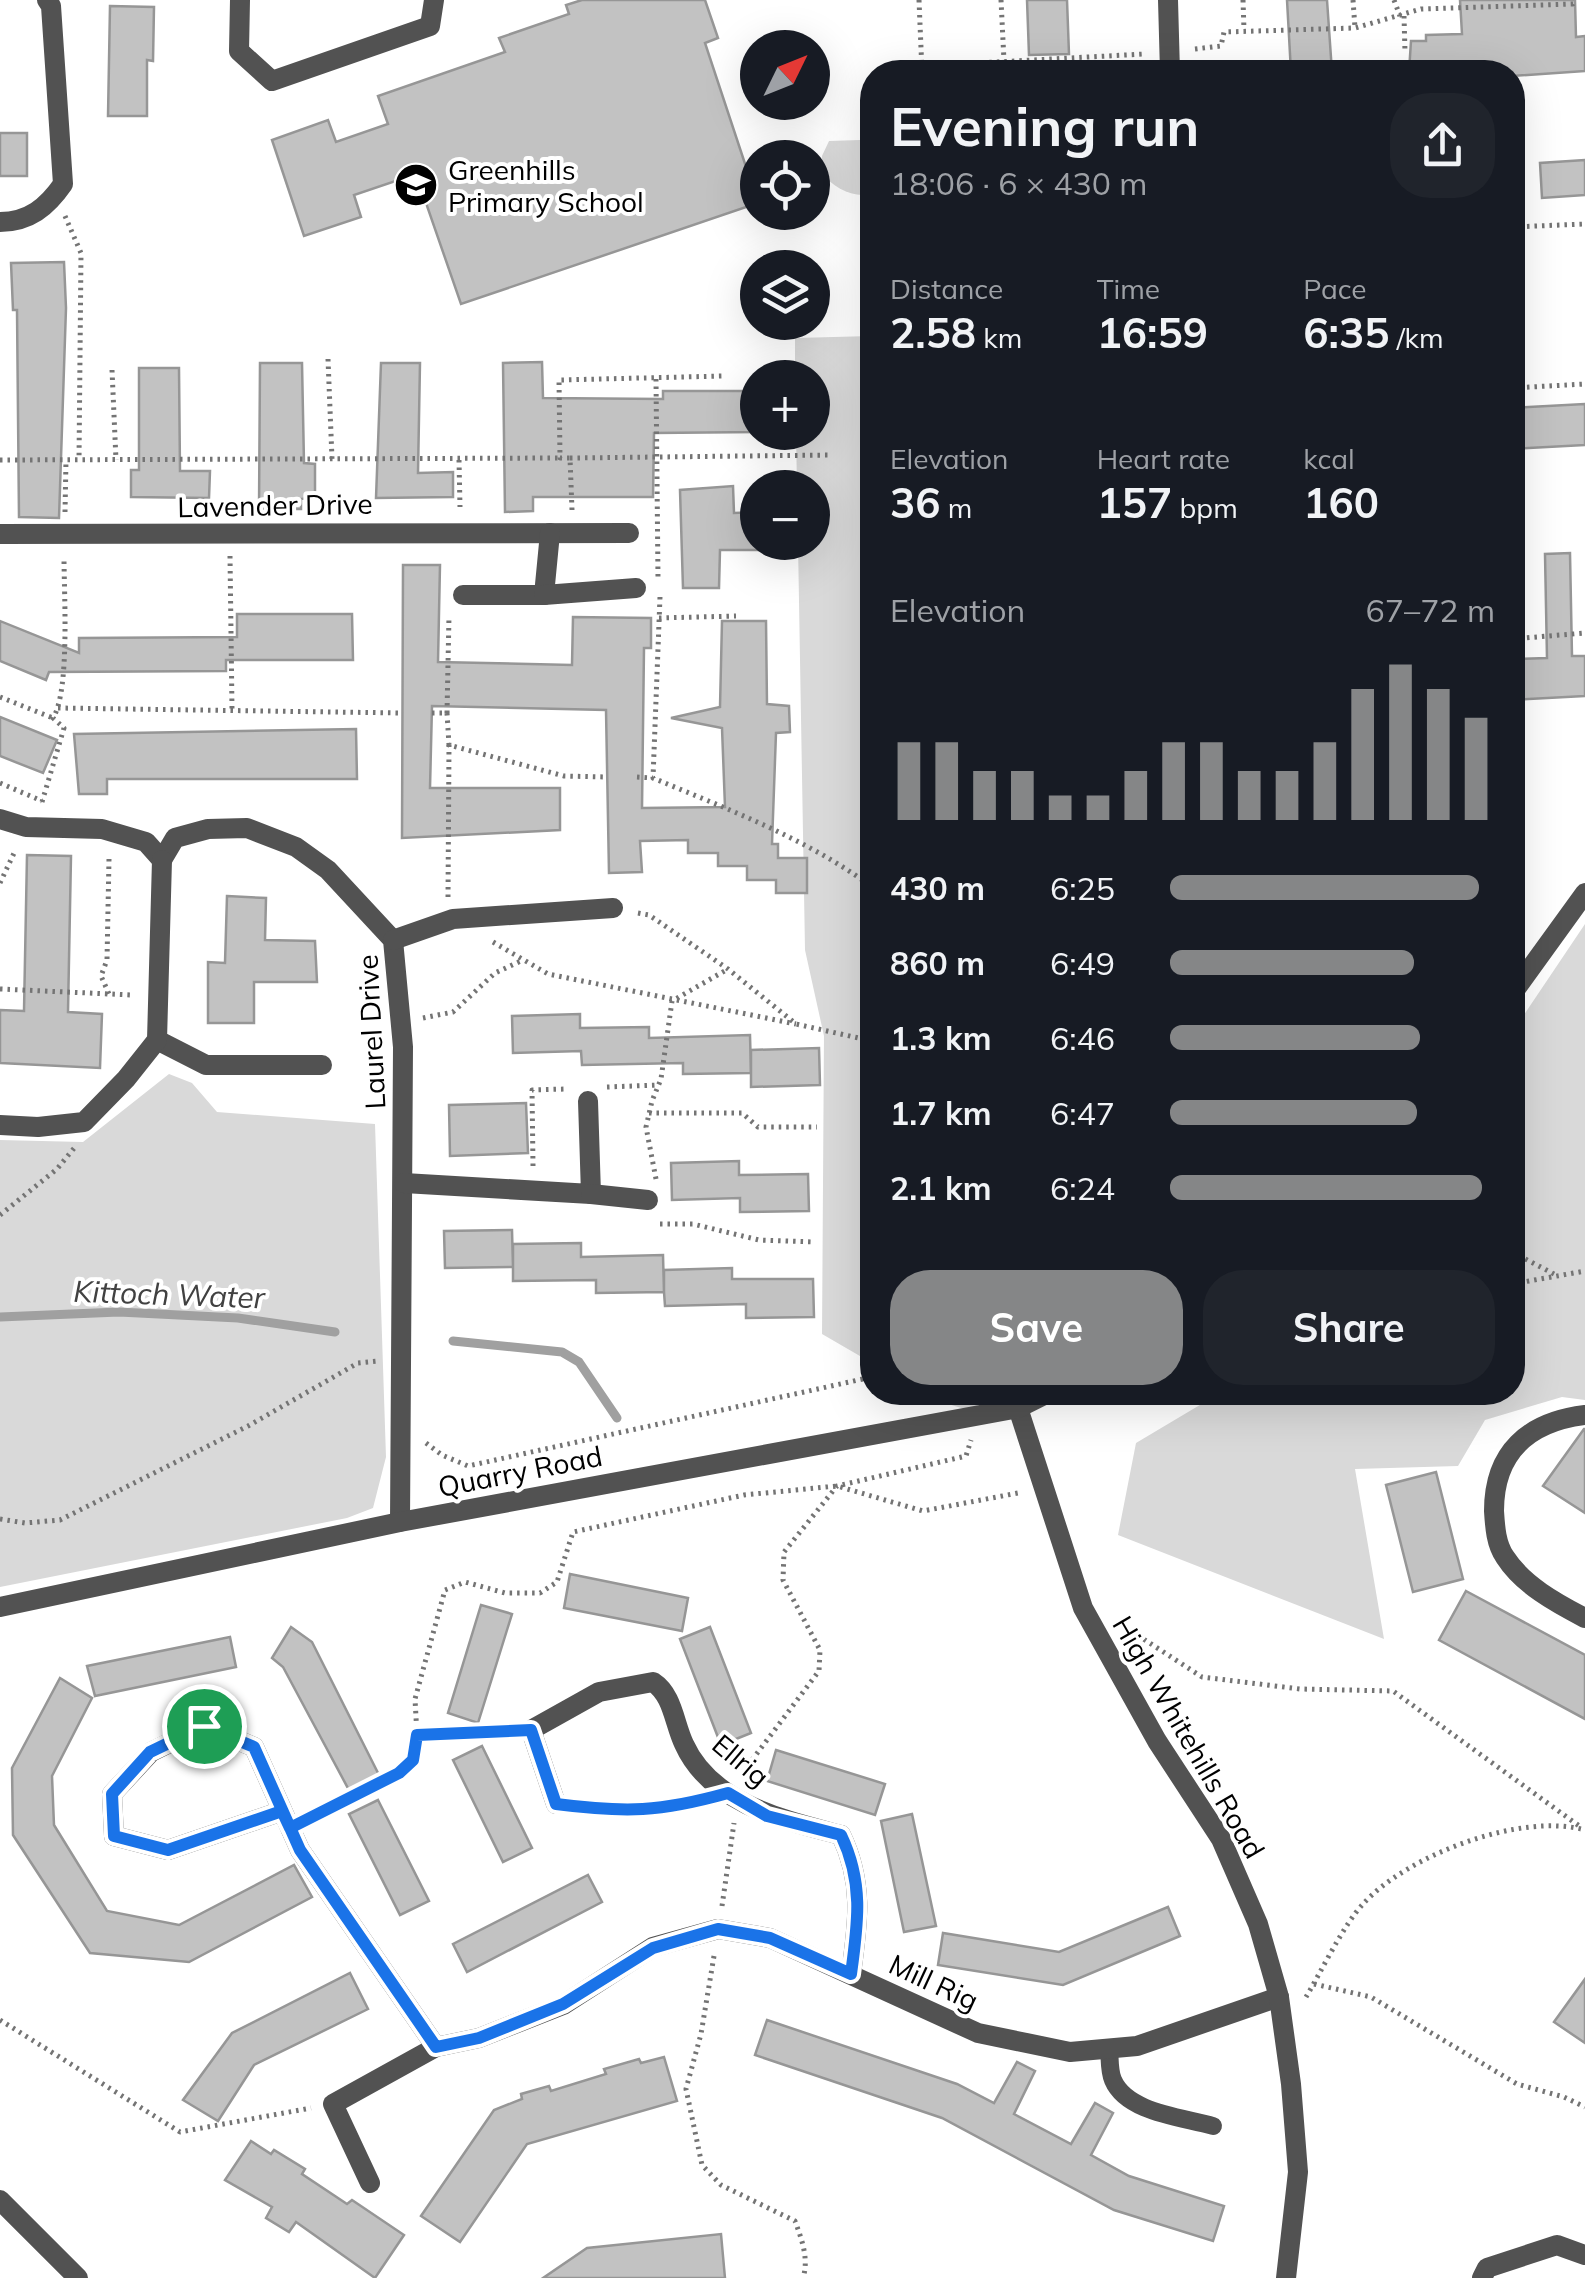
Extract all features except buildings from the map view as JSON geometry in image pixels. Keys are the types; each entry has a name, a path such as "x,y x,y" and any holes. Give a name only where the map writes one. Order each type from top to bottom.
{"street":[{"path":"0,222 35,214 53,199 62,184 48,0"},
{"path":"240,0 240,50 272,81 430,26 434,0"},
{"path":"1168,0 1170,60"},
{"path":"544,595 550,533"},
{"name":"Lavender Drive","path":"0,534 629,533"},
{"path":"463,594 544,595 636,588"},
{"path":"0,819 26,827 109,830 146,842 162,860 157,1040 84,1122 38,1127 0,1125"},
{"name":"Laurel Drive","path":"162,860 176,838 208,829 247,828 296,846 328,870 393,940 400,1017 404,1183 400,1522"},
{"path":"1525,976 1585,893"},
{"path":"393,940 450,921 613,908"},
{"path":"157,1040 206,1065 322,1065"},
{"path":"588,1101 591,1194"},
{"path":"404,1183 654,1200"},
{"name":"Quarry Road","path":"0,1608 400,1522 1024,1405"},
{"name":"High Whitehills Road","path":"1018,1408 1083,1608 1157,1741 1221,1839 1258,1924 1279,1996 1298,2172 1286,2278"},
{"path":"1585,1415 1545,1425 1513,1448 1502,1464 1494,1506 1498,1540 1512,1565 1532,1586 1585,1618"},
{"name":"Ellrig","path":"531,1730 599,1692 652,1682 664,1692 684,1746 700,1769 728,1793 767,1816 841,1835 852,1857 860,1912 851,1974"},
{"path":"286,1820 168,1850 114,1836 112,1794 150,1752 204,1726 254,1747 300,1850 436,2047"},
{"path":"531,1730 556,1804"},
{"name":"Mill Rig","path":"333,2104 436,2047 479,2038 563,2004 653,1948 718,1929 770,1938 978,2032 1070,2052 1137,2046 1279,1996"},
{"path":"333,2104 370,2183"},
{"path":"0,2200 78,2278"},
{"path":"1482,2278 1487,2268 1557,2244 1585,2255"}],"lane":[{"path":"1109,2048 1112,2077 1120,2092 1133,2103 1213,2126"}],"path":[{"path":"919,0 922,60"},
{"path":"1001,0 1004,60"},
{"path":"1243,0 1244,30"},
{"path":"1353,0 1355,28"},
{"path":"1394,0 1402,16 1405,52"},
{"path":"1433,0 1434,9"},
{"path":"1179,60 1221,46 1224,32 1355,28 1434,9 1573,4 1575,0"},
{"path":"53,199 70,223 81,253 79,460"},
{"path":"1525,226 1585,224"},
{"path":"328,359 332,459"},
{"path":"112,370 116,460"},
{"path":"560,458 560,380 724,376"},
{"path":"653,778 659,618 656,378"},
{"path":"1525,387 1585,384"},
{"path":"0,460 459,460 832,454"},
{"path":"570,458 572,533"},
{"path":"53,718 63,673 66,460"},
{"path":"459,460 460,531"},
{"path":"230,533 232,710"},
{"path":"659,618 736,616"},
{"path":"1525,638 1585,633"},
{"path":"0,697 53,718 64,728 42,800 0,883"},
{"path":"58,708 402,713"},
{"path":"432,713 447,713 450,921 548,974 860,1038"},
{"path":"449,745 564,776 607,777"},
{"path":"636,777 653,778 727,808 860,878"},
{"path":"0,783 42,800"},
{"path":"109,830 108,960 101,976 110,994"},
{"path":"613,908 648,915 728,969 796,1024"},
{"path":"400,1017 432,1019 453,1012 495,973 523,960"},
{"path":"672,1001 728,969"},
{"path":"0,990 158,996"},
{"path":"672,1001 661,1078 646,1127 654,1158 654,1200 659,1224 693,1224 759,1240 814,1242"},
{"path":"649,1113 742,1113 758,1127 817,1127"},
{"path":"0,1216 57,1169 85,1136 84,1122"},
{"path":"1525,1259 1556,1275"},
{"path":"1525,1281 1585,1271"},
{"path":"0,1519 26,1523 60,1520 248,1426 358,1364 402,1358"},
{"path":"401,1432 414,1434 442,1455 468,1466 860,1380"},
{"path":"286,1820 399,1773 413,1760 416,1699 445,1590 464,1582 505,1593 540,1593 557,1582 573,1532 744,1495 837,1486 924,1512 1043,1487"},
{"path":"1083,1608 1142,1635 1202,1677 1300,1688 1393,1691 1583,1829"},
{"path":"417,1735 531,1730"},
{"path":"556,1804 614,1812 673,1808 728,1793"},
{"path":"1284,2032 1362,1904 1398,1876 1483,1836 1532,1828 1583,1829"},
{"path":"1314,1984 1371,1997 1517,2084 1585,2107"},
{"path":"0,2020 180,2132 333,2104"}],"shaded area":[{"path":"860,140 860,195 832,183 830,141"},
{"path":"860,336 860,1356 822,1334 824,1036 805,950 798,560 830,560 830,470 797,470 796,450 830,450 830,360 795,360 795,340"},
{"path":"1585,924 1585,1400 1562,1397 1485,1420 1458,1466 1355,1469 1384,1639 1118,1535 1136,1443 1200,1405 1525,1405 1525,1013"},
{"path":"169,1074 192,1083 217,1112 375,1124 386,1457 373,1508 347,1518 0,1587 0,1140 83,1142"},
{"path":"952,1405 978,1405 978,1413"}],"waterway":[{"name":"Kittoch Water","path":"0,1317 119,1312 238,1318 335,1332"},
{"name":"Kittoch Water","path":"453,1341 562,1352 579,1362 617,1418"}],"place":[{"name":"Greenhills Primary School","path":"416,185"}],"route":[{"path":"204,1726 150,1752 112,1794 114,1836 168,1850 282,1811 290,1828 399,1773 413,1760 417,1735 531,1730 556,1804 614,1812 673,1808 728,1793 767,1816 841,1835 852,1857 860,1912 851,1974 770,1938 718,1929 653,1948 563,2004 479,2038 436,2047 300,1850 290,1828 254,1747 204,1726"}]}
